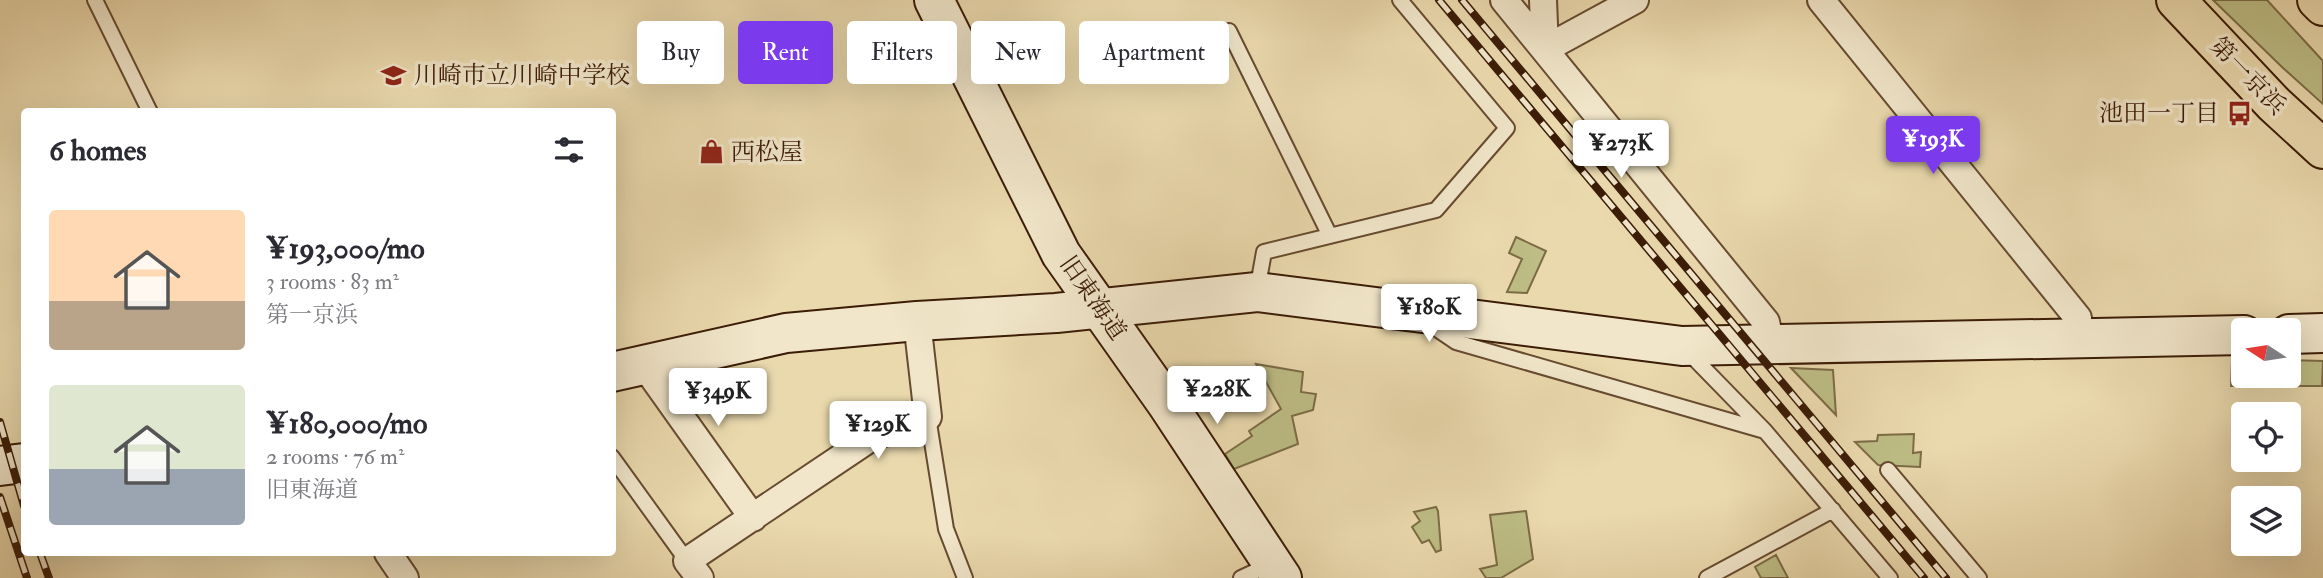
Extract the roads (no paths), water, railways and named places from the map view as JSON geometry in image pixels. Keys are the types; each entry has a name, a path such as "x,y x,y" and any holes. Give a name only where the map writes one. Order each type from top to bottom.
{"highway":[{"name":"第一京浜","path":"2175,0 2274,104 2323,149"},
{"path":"2317,0 2323,6"}],"street":[{"name":"旧東海道","path":"934,0 1061,254 1167,404 1265,573"},
{"path":"1504,0 1766,322 1771,344"},
{"path":"1544,0 1545,49"},
{"path":"1545,49 1635,0"},
{"path":"1821,0 2078,318 2080,337"},
{"path":"753,518 628,368 786,333 1101,309 1257,292 1682,346 2231,335"},
{"path":"694,569 753,518 872,437 928,417 917,321"},
{"path":"2301,334 2323,334"},
{"path":"0,466 21,463"},
{"path":"390,556 405,578"}],"lane":[{"path":"95,0 148,108"},
{"path":"1257,292 1264,252 1436,210 1507,128 1400,0"},
{"path":"1229,31 1330,236"},
{"path":"1412,312 1456,342 1765,431"},
{"path":"1682,346 1765,431 1890,578"},
{"path":"928,417 946,529 965,578"},
{"path":"616,462 694,569"},
{"path":"1888,470 1979,578"},
{"path":"1707,578 1833,510"}],"railway":[{"path":"1439,0 1924,578"},
{"path":"1462,0 1946,578"},
{"path":"0,422 21,496"},
{"path":"0,497 27,578"},
{"path":"41,556 49,578"}],"place":[{"name":"川崎市立川崎中学校","path":"394,75"},
{"name":"池田一丁目","path":"2239,113"},
{"name":"西松屋","path":"711,152"}]}
